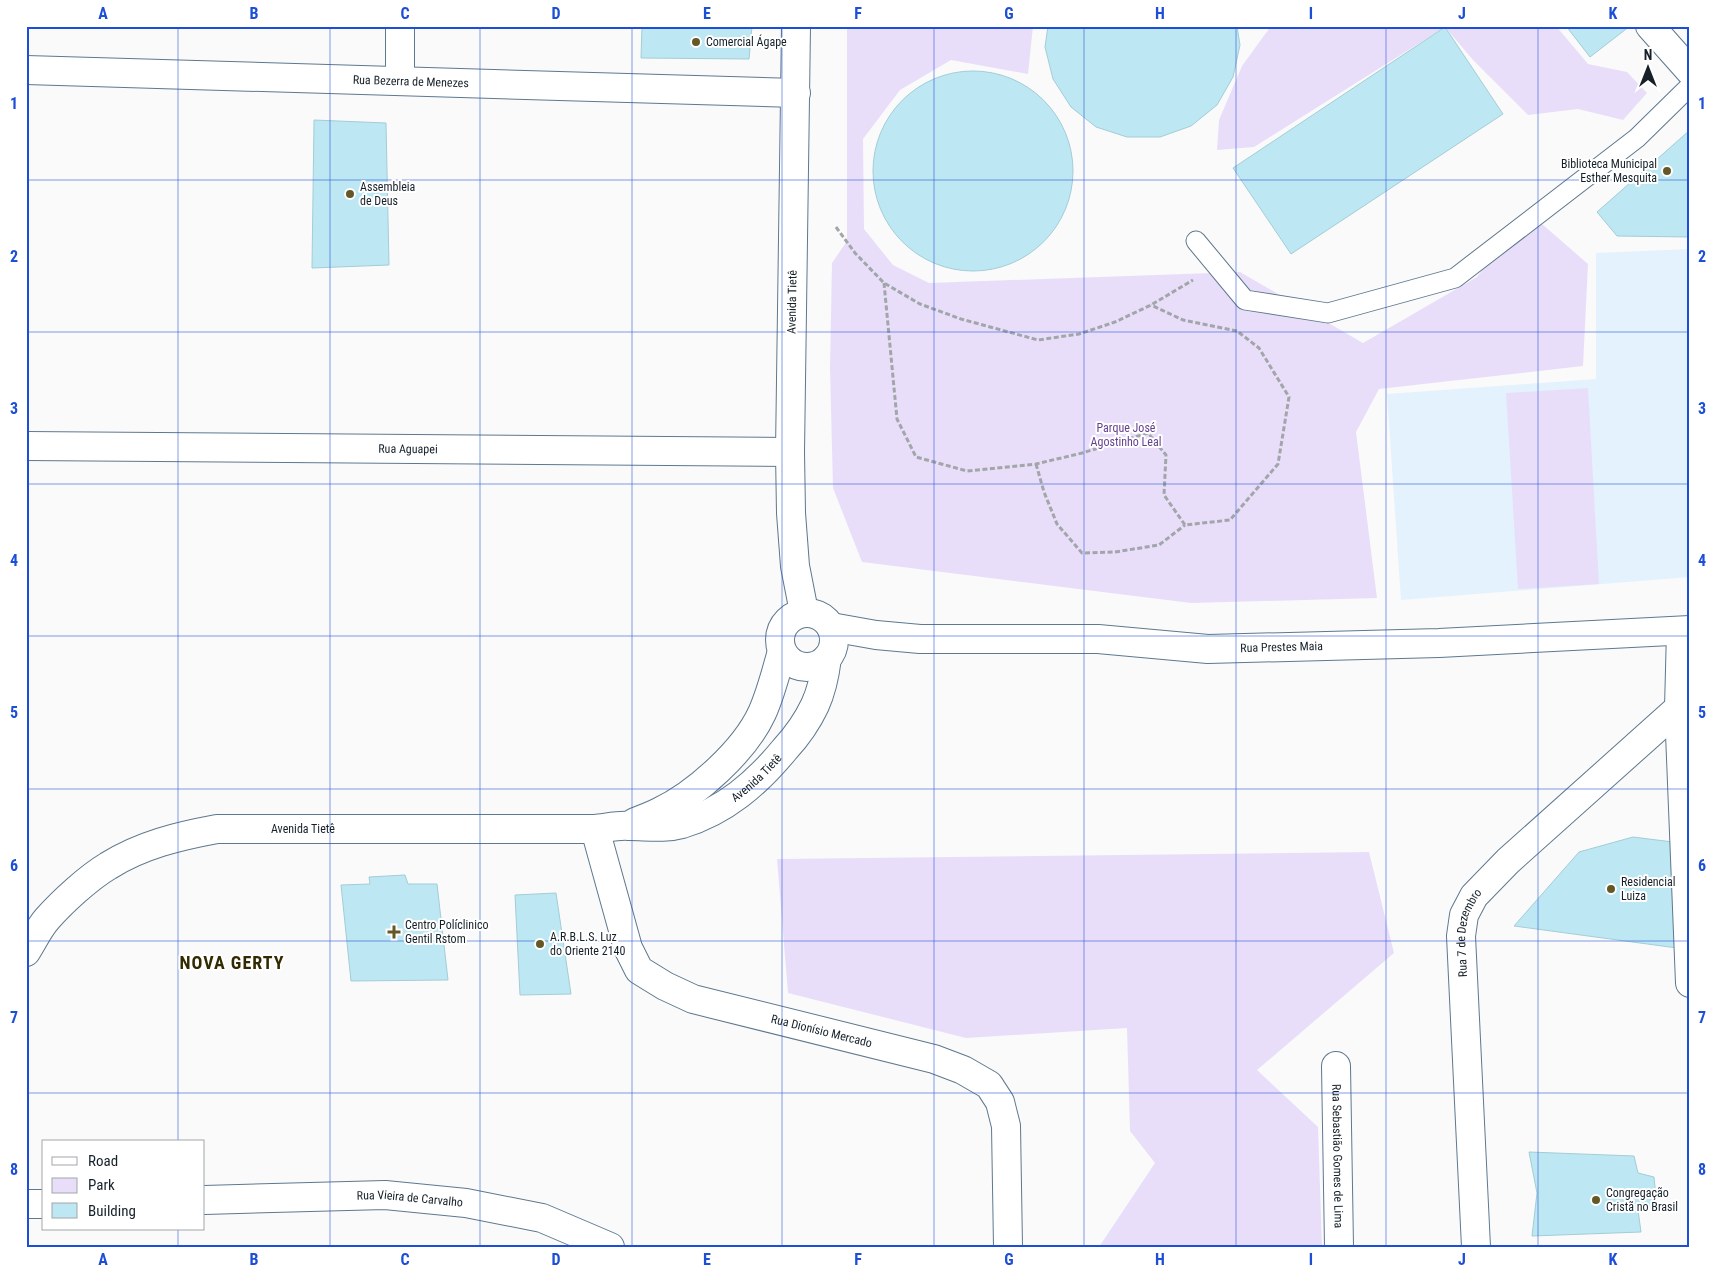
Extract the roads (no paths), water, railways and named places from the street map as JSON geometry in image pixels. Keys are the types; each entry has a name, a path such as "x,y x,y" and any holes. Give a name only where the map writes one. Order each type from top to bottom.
{"street":[{"path":"400,26 400,81"},
{"name":"Avenida Tietê","path":"795,617 796,577 791,514 790,452 796,26"},
{"path":"1650,26 1690,71"},
{"name":"Rua Bezerra de Menezes","path":"26,70 796,93"},
{"name":"Rua Aguapei","path":"26,446 790,452"},
{"path":"795,617 824,618 830,646 818,664 808,667 797,665 788,659 782,651 779,641 780,631 795,617"},
{"path":"1685,631 1679,708 1690,982"},
{"name":"Rua Prestes Maia","path":"830,646 876,635 920,639 1098,639 1208,649 1439,642 1685,631"},
{"name":"Avenida Tietê","path":"26,952 46,920 76,890 107,866 142,848 182,836 216,829 595,829 626,825 662,828 681,824 709,814 732,800 759,779 802,729 815,706 822,685 830,646"},
{"name":"Avenida Tietê","path":"626,825 661,811 689,794 724,765 750,735 761,714 771,691 782,651"},
{"name":"Rua 7 de Dezembro","path":"1476,1247 1461,936 1464,915 1474,896 1508,861 1679,708"},
{"name":"Rua Dionísio Mercado","path":"595,829 628,948 639,970 665,986 693,999 934,1059 963,1070 989,1085 1000,1102 1006,1126 1008,1247"},
{"name":"Rua Sebastião Gomes de Lima","path":"1336,1066 1339,1247"},
{"name":"Rua Vieira de Carvalho","path":"205,1200 385,1195 466,1202 542,1218 610,1247"},
{"path":"26,1204 42,1204"}],"lane":[{"path":"1196,241 1245,300 1328,312 1455,278 1637,138 1690,86"}],"place":[{"name":"Comercial Ágape","path":"696,42"},
{"name":"Biblioteca Municipal Esther Mesquita","path":"1667,171"},
{"name":"Assembleia de Deus","path":"350,194"},
{"name":"Residencial Luiza","path":"1611,889"},
{"name":"Centro Políclinico Gentil Rstom","path":"394,932"},
{"name":"A.R.B.L.S. Luz do Oriente 2140","path":"540,944"},
{"name":"Congregação Cristã no Brasil","path":"1596,1200"}],"district":[{"name":"NOVA GERTY","path":"232,963"}],"park label":[{"name":"Parque José Agostinho Leal","path":"1126,435"}]}
